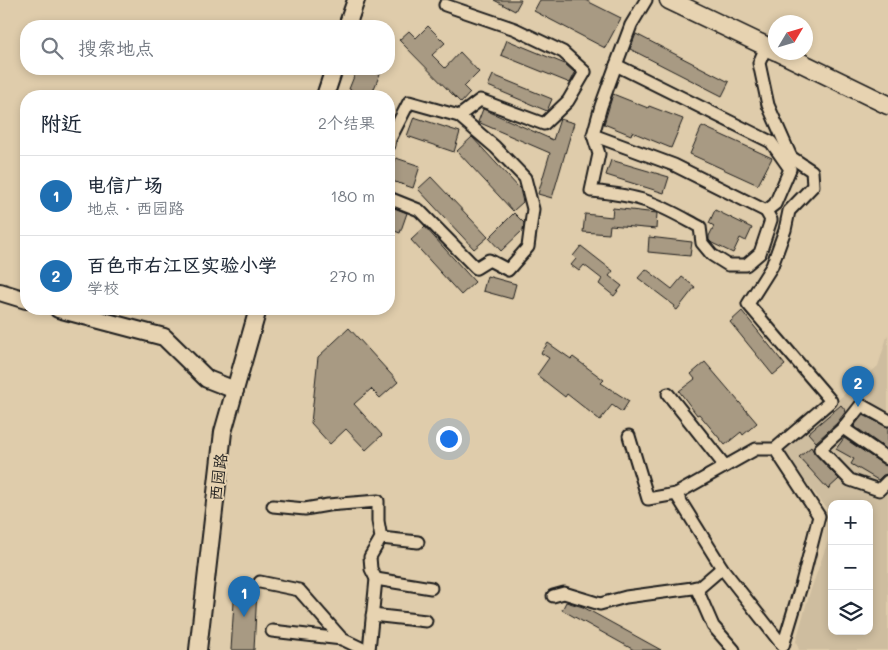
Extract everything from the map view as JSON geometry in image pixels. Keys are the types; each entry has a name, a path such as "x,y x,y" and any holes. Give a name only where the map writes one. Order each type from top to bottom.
{"main road":[{"path":"669,0 768,44"},
{"path":"693,0 768,44"},
{"path":"813,57 888,92"},
{"path":"800,60 888,105"}],"street":[{"path":"350,20 356,0"},
{"path":"593,135 674,165 766,211 771,220 760,252 746,265 728,265 712,255 702,243 700,227 646,201 591,191 599,154 593,135 601,106 631,25 646,0"},
{"path":"445,5 515,29 563,52 585,72 568,101 544,124 480,100 459,116"},
{"path":"629,436 648,499 676,494 756,449 775,449 831,401 748,304 772,266 786,230 789,211 813,186 812,171 791,157 768,105 758,63 768,53"},
{"path":"616,65 771,142 790,169 775,204 766,211"},
{"path":"327,90 332,75"},
{"path":"395,129 409,102 459,116 495,147 525,178 532,209 528,247 508,270 489,260 476,268 418,210 395,200"},
{"path":"0,292 20,298"},
{"path":"81,315 164,337 207,379 235,390"},
{"name":"西园路","path":"198,650 224,432 256,315"},
{"path":"668,394 726,466"},
{"path":"888,420 861,405 844,428 820,449 850,480 878,490 888,481"},
{"path":"844,428 888,459"},
{"path":"676,494 722,568 783,646 819,516 775,449"},
{"path":"273,506 305,509 378,501 378,521 381,538 370,557 371,568 376,579 369,650"},
{"path":"381,538 418,542"},
{"path":"553,596 564,593 600,604 626,598 700,587 722,568"},
{"path":"376,579 431,588"},
{"path":"260,582 299,590 342,640"},
{"path":"696,587 713,626 734,650"},
{"path":"372,615 426,621"},
{"path":"272,631 342,640 365,650"}],"shaded area":[{"path":"888,334 888,650 799,650 796,641 809,595 828,541 828,635 873,635 873,500 828,500 828,510 780,449 878,366"}],"building":[{"path":"494,0 521,0 515,11"},
{"path":"540,0 585,0 621,18 605,48 534,11"},
{"path":"428,26 445,43 432,55 445,68 460,52 479,72 464,87 470,93 461,103 399,40 409,31 416,38"},
{"path":"636,34 729,82 722,96 630,49"},
{"path":"507,40 565,64 575,73 570,83 501,55"},
{"path":"355,75 380,75 373,90 349,89"},
{"path":"493,75 552,99 547,111 488,86"},
{"path":"613,94 683,119 671,148 632,132 631,135 604,124"},
{"path":"483,109 553,140 560,119 574,123 552,198 538,194 550,153 478,122"},
{"path":"414,117 460,132 454,152 407,136"},
{"path":"702,126 772,158 758,185 690,154"},
{"path":"472,137 520,189 523,202 513,211 457,151"},
{"path":"396,158 420,166 413,188 395,182"},
{"path":"611,160 669,177 664,193 606,175"},
{"path":"431,177 488,237 474,249 418,189"},
{"path":"395,208 407,213 400,233 395,231"},
{"path":"613,208 657,213 656,229 610,225 609,234 583,232 585,214 612,217"},
{"path":"715,210 752,228 746,241 740,238 733,253 709,240 714,226 709,223"},
{"path":"514,213 524,223 523,230 501,251 489,238"},
{"path":"425,227 475,282 461,295 411,240"},
{"path":"649,237 692,242 690,256 648,252"},
{"path":"581,246 613,271 609,276 622,286 614,296 599,284 602,279 584,265 579,271 571,265 576,259 573,256"},
{"path":"646,269 672,289 682,277 695,287 677,310 674,308 675,306 638,278"},
{"path":"487,276 516,284 512,299 483,291"},
{"path":"742,311 785,365 773,375 730,322"},
{"path":"349,328 398,382 380,398 371,389 354,404 382,435 366,450 346,429 330,444 311,423 318,357"},
{"path":"548,343 571,359 573,357 604,380 601,383 629,401 622,412 612,405 600,420 567,394 565,397 537,375 549,358 541,353"},
{"path":"705,362 757,423 743,435 741,432 725,445 699,414 697,415 679,391 695,379 691,374"},
{"path":"841,405 846,411 837,423 816,442 808,433"},
{"path":"863,415 888,427 888,450 854,426"},
{"path":"844,438 888,466 888,474 883,475 878,480 851,464 854,459 836,449"},
{"path":"811,447 815,454 839,479 828,489 799,457"},
{"path":"235,586 255,587 257,589 254,650 231,650"},
{"path":"566,602 583,607 661,650 634,650 562,610"}],"place":[{"name":"百色市右江区实验小学","path":"858,407"},
{"name":"电信广场","path":"244,617"}]}
